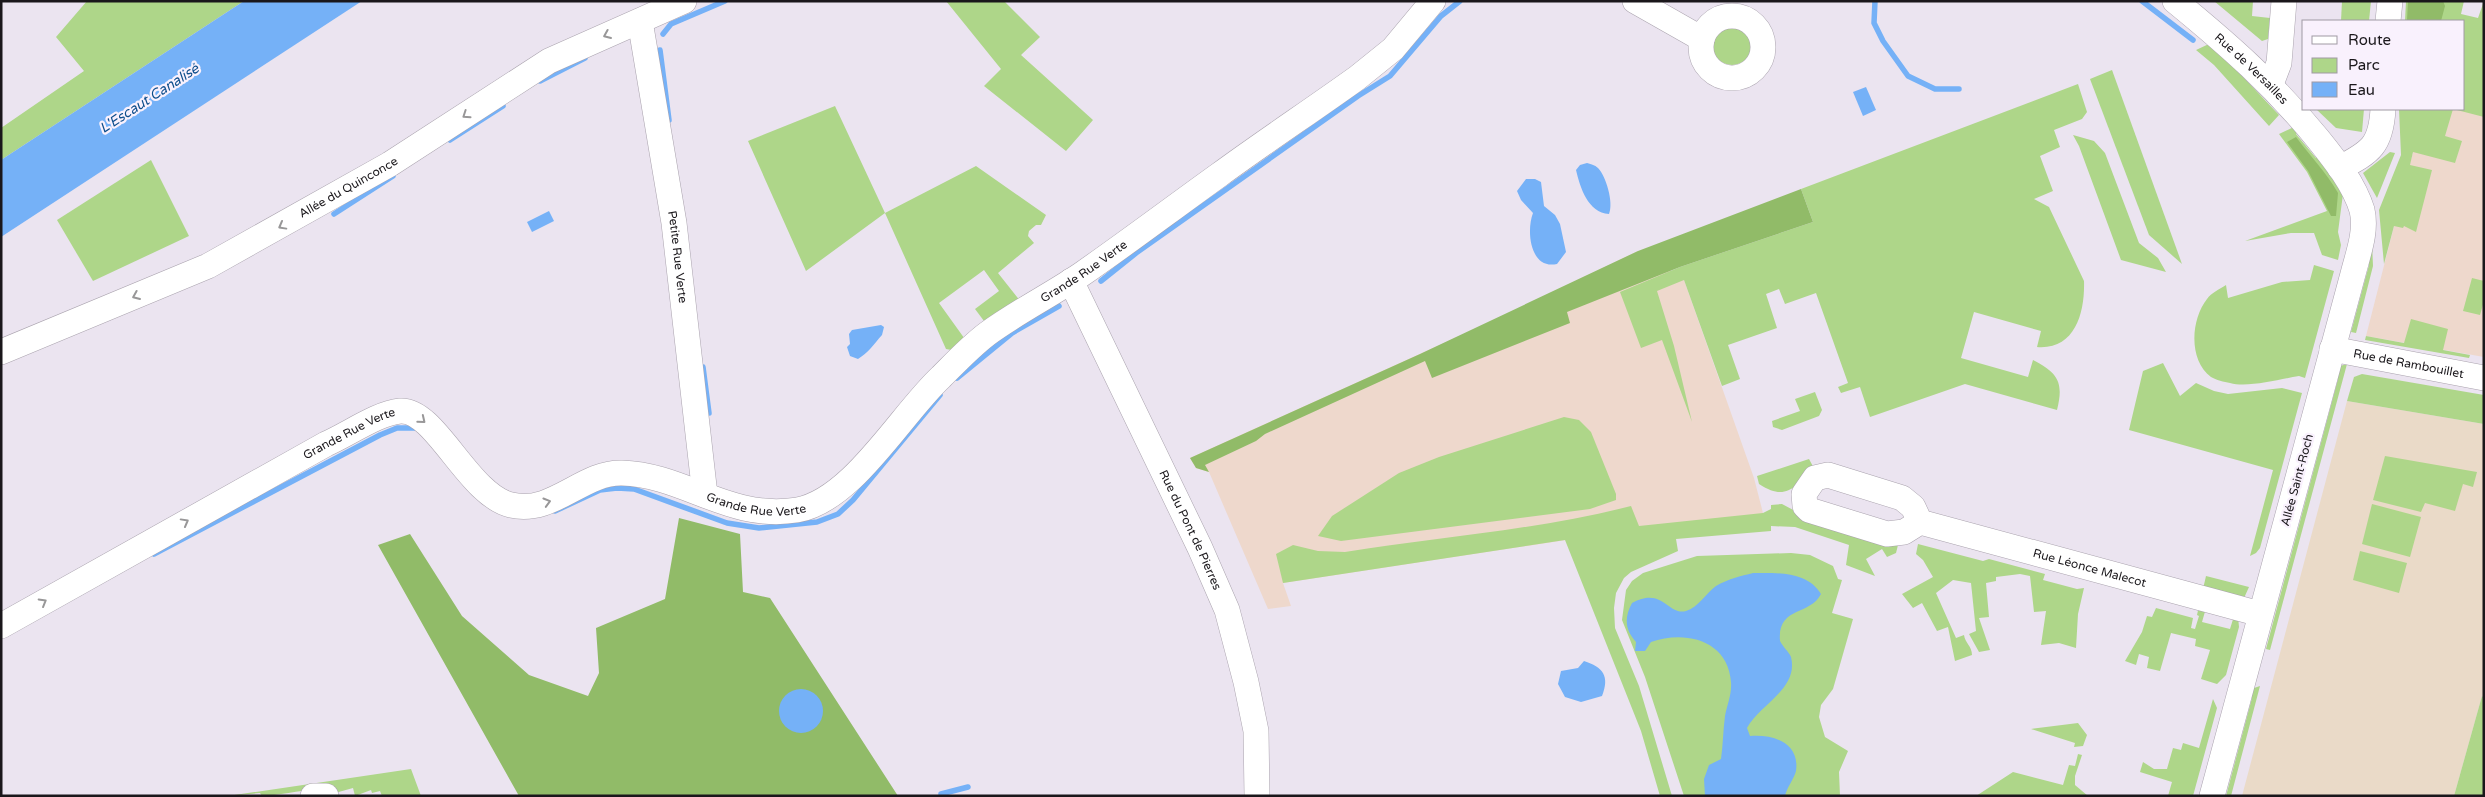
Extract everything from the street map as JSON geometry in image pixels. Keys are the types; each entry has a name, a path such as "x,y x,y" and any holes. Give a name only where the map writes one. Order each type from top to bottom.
{"street":[{"name":"Allée du Quinconce","path":"1,352 208,266 390,164 549,61 684,1"},
{"name":"Grande Rue Verte","path":"1,626 326,444 381,417 402,410 410,412 426,422 488,495 511,506 525,507 552,501 601,476 612,473 637,474 705,495 735,507 765,512 795,511 812,507 822,502 852,477 934,384 977,342 1027,307 1071,281 1383,58 1432,1"},
{"path":"1635,1 1702,39"},
{"name":"Rue de Versailles","path":"2176,1 2271,84 2340,168"},
{"path":"2271,84 2279,64 2284,1"},
{"path":"2388,20 2390,1"},
{"path":"1748,10 1763,44 1760,59 1751,71 1744,75 1730,78 1715,73 1702,54 1702,39 1709,27 1719,19 1748,10"},
{"name":"Petite Rue Verte","path":"640,21 674,223 705,495"},
{"path":"2340,168 2368,152 2374,146 2381,132 2383,110"},
{"name":"Allée Saint-Roch","path":"2212,796 2360,246 2363,222 2358,200 2340,168"},
{"name":"Rue du Pont de Pierres","path":"1071,281 1196,539 1227,610 1246,682 1256,732 1257,796"},
{"name":"Rue de Rambouillet","path":"2332,350 2484,378"},
{"name":"Rue Léonce Malecot","path":"1920,522 2260,614"},
{"path":"313,796 326,796"}],"shaded area":[{"path":"2484,102 2484,357 2366,336 2424,110 2465,109"},
{"path":"1638,251 1684,280 1754,478 1764,517 1566,540 1283,583 1291,606 1268,609 1209,472 1196,468 1190,458 1497,319"},
{"path":"2347,401 2484,424 2484,698 2482,696 2454,796 2242,796"}],"green space":[{"path":"87,1 244,1 1,160 1,128 84,71 56,37"},
{"path":"946,1 1004,1 1040,37 1021,55 1093,120 1066,151 984,86 1001,69"},
{"path":"2214,1 2253,1 2252,16 2270,18 2268,39 2262,41"},
{"path":"2342,1 2371,1 2369,20 2341,20"},
{"path":"2406,1 2464,1 2461,14 2478,18 2484,1 2484,117 2457,110 2465,110 2465,20 2405,20"},
{"path":"2408,1 2443,1 2445,6 2441,20 2407,20"},
{"path":"1732,27 1745,33 1751,46 1745,59 1732,65 1719,59 1713,46 1719,33"},
{"path":"2211,43 2279,115 2269,126 2214,65 2196,50"},
{"path":"2112,70 2182,264 2149,235 2090,79"},
{"path":"2078,84 2087,112 2082,119 2054,130 2060,147 2040,156 2053,191 2034,199 2049,207 2084,281 2080,317 2069,336 2061,342 2050,346 2037,347 2041,331 1974,312 1961,358 2028,377 2033,360 2048,369 2057,379 2060,392 2057,410 1965,384 1870,417 1860,387 1841,393 1838,387 1848,383 1816,293 1785,304 1779,289 1766,294 1777,328 1728,345 1740,379 1722,386 1684,280 1657,291 1674,346 1692,422 1662,340 1641,348 1620,292 1680,267 1813,222 1801,189"},
{"path":"835,106 885,213 806,271 748,141"},
{"path":"2317,110 2364,110 2362,132 2336,128"},
{"path":"2399,110 2453,110 2445,136 2462,141 2455,163 2413,152 2410,165 2432,170 2416,232 2404,226 2403,228 2394,226 2384,264 2379,210 2401,155"},
{"path":"2296,126 2299,130 2296,134 2316,158 2318,156 2343,194 2338,232 2341,245 2338,260 2322,255 2314,233 2291,233 2245,241 2327,211 2307,172 2279,134"},
{"path":"2073,135 2094,141 2105,153 2139,243 2158,258 2166,272 2121,260 2079,146"},
{"path":"2296,137 2338,193 2336,216 2331,216 2308,171 2287,142"},
{"path":"2390,152 2395,153 2377,198 2363,173"},
{"path":"151,160 189,236 93,281 57,220"},
{"path":"976,166 1046,215 1041,225 1036,225 1029,231 1028,236 1034,243 998,273 1021,302 987,325 975,309 999,291 984,270 939,303 967,342 957,351 946,349 885,213"},
{"path":"1801,189 1813,222 1680,267 1567,312 1570,323 1432,378 1425,361 1265,434 1256,441 1205,465 1209,472 1196,468 1190,458 1420,354 1638,251"},
{"path":"2372,243 2373,266 2356,333 2351,332 2369,265 2363,263"},
{"path":"2314,265 2334,271 2305,378 2299,376 2237,384 2211,377 2198,360 2194,339 2198,317 2209,297 2226,285 2228,298 2282,282 2310,280"},
{"path":"2472,278 2484,281 2484,301 2480,315 2463,311"},
{"path":"2411,319 2448,329 2443,350 2470,355 2469,358 2365,340 2366,336 2404,343"},
{"path":"2163,363 2180,396 2196,383 2214,391 2228,394 2282,388 2302,393 2260,548 2250,556 2273,470 2129,430 2143,371"},
{"path":"2347,364 2270,650 2266,649 2338,379 2333,377 2340,366"},
{"path":"2362,374 2484,395 2484,424 2347,401 2354,377"},
{"path":"1815,392 1822,410 1819,416 1782,430 1773,427 1772,421 1800,411 1795,399"},
{"path":"1564,417 1579,420 1591,432 1616,494 1616,500 1590,509 1341,541 1318,536 1332,516 1399,473 1439,457"},
{"path":"2385,456 2477,472 2473,487 2463,484 2455,511 2425,503 2421,512 2373,500"},
{"path":"1809,459 1816,472 1789,490 1776,492 1759,484 1757,476"},
{"path":"1782,504 1797,512 1899,541 1896,553 1887,557 1882,549 1866,559 1875,576 1846,565 1849,545 1795,527 1771,526 1771,531 1676,539 1678,551 1631,572 1624,578 1616,593 1614,608 1615,628 1639,686 1672,796 1660,796 1641,731 1565,540 1283,583 1276,554 1293,545 1318,551 1345,552 1524,527 1631,506 1639,526 1763,513 1771,509 1771,505"},
{"path":"2372,504 2421,517 2410,557 2362,544"},
{"path":"679,518 740,534 743,592 770,598 898,796 519,796 378,545 410,534 462,616 529,675 588,696 599,673 596,628 665,599"},
{"path":"1918,544 1983,561 1989,559 2045,574 2043,580 2077,589 2084,588 2078,614 2076,648 2059,643 2041,645 2046,611 2034,612 2030,576 2020,574 1996,577 1996,581 1986,583 1989,617 1979,618 1990,650 1979,652 1969,634 1976,631 1971,583 1953,580 1936,593 1956,638 1964,635 1972,652 1972,655 1955,661 1948,627 1937,631 1922,603 1913,608 1902,594 1933,577 1923,560 1916,554"},
{"path":"2360,551 2407,563 2399,593 2353,580"},
{"path":"1791,553 1810,555 1833,566 1838,579 1842,580 1832,613 1853,619 1833,689 1821,705 1819,717 1825,737 1848,751 1839,772 1840,796 1684,796 1645,677 1622,620 1626,590 1632,581 1643,573 1697,556"},
{"path":"2206,576 2249,587 2244,598 2203,589"},
{"path":"2199,606 2206,608 2202,622 2230,629 2234,616 2238,617 2239,627 2226,675 2217,684 2201,679 2210,650 2195,646 2196,639 2171,633 2160,671 2147,668 2149,657 2139,654 2136,665 2125,661 2142,632 2147,616 2152,617 2156,608 2193,618 2191,628 2195,629 2199,616 2197,615"},
{"path":"2260,686 2231,796 2226,796 2252,698 2248,696 2254,688"},
{"path":"2482,696 2484,698 2484,796 2454,796"},
{"path":"2213,699 2217,708 2193,796 2168,796 2172,782 2140,772 2143,762 2154,769 2167,769 2173,748 2181,750 2183,743 2199,748"},
{"path":"2078,723 2087,735 2083,746 2074,747 2075,743 2031,729"},
{"path":"2078,754 2082,755 2075,776 2075,785 2088,796 1976,796 2013,772 2063,785 2069,765 2075,766"},
{"path":"411,769 421,796 382,796 380,791 372,793 371,790 355,796 353,788 335,793 310,790 270,796 262,796 260,793 228,796"}],"water":[{"name":"L'Escaut Canalisé","path":"244,1 362,1 1,237 1,160"},
{"path":"1866,87 1876,110 1863,116 1853,92"},
{"path":"1587,163 1597,167 1604,177 1611,203 1609,214 1602,213 1596,209 1586,198 1576,170 1580,165"},
{"path":"1526,179 1535,179 1541,182 1544,206 1555,215 1560,224 1566,252 1557,264 1548,264 1541,261 1532,248 1530,229 1533,213 1521,200 1517,191"},
{"path":"549,211 554,221 532,232 527,222"},
{"path":"881,325 884,327 882,335 868,351 858,359 850,356 847,347 850,344 849,334 852,330"},
{"path":"1753,573 1800,577 1815,586 1821,594 1810,606 1795,613 1784,622 1780,630 1780,641 1791,657 1792,668 1789,678 1784,687 1747,728 1750,736 1775,739 1789,747 1794,753 1796,771 1785,796 1705,796 1704,779 1709,765 1721,759 1725,716 1731,686 1728,668 1722,656 1713,648 1703,642 1690,638 1677,637 1651,642 1645,651 1635,651 1636,642 1627,624 1628,614 1632,603 1651,598 1658,599 1674,609 1686,611 1698,604 1716,586"},
{"path":"1584,661 1600,669 1605,678 1605,683 1602,696 1581,702 1565,697 1558,684 1561,671 1578,668"},
{"path":"797,689 805,689 817,695 823,711 817,727 805,733 797,733 785,727 779,715 779,707 785,695"}],"waterway":[{"path":"663,34 671,24 725,1"},
{"path":"1101,281 1136,253 1358,96 1390,76 1441,16 1460,1"},
{"path":"1875,1 1874,23 1883,41 1908,76 1935,89 1959,89"},
{"path":"2142,1 2193,40"},
{"path":"660,50 669,120"},
{"path":"540,81 585,58"},
{"path":"450,140 503,106"},
{"path":"334,214 393,176"},
{"path":"957,378 1012,333 1059,306"},
{"path":"703,367 709,413"},
{"path":"555,511 600,490 617,488 634,489 727,523 759,528 817,522 838,514 853,500 940,395"},
{"path":"154,554 380,435 397,428 416,428"},
{"path":"941,794 968,787"}]}
